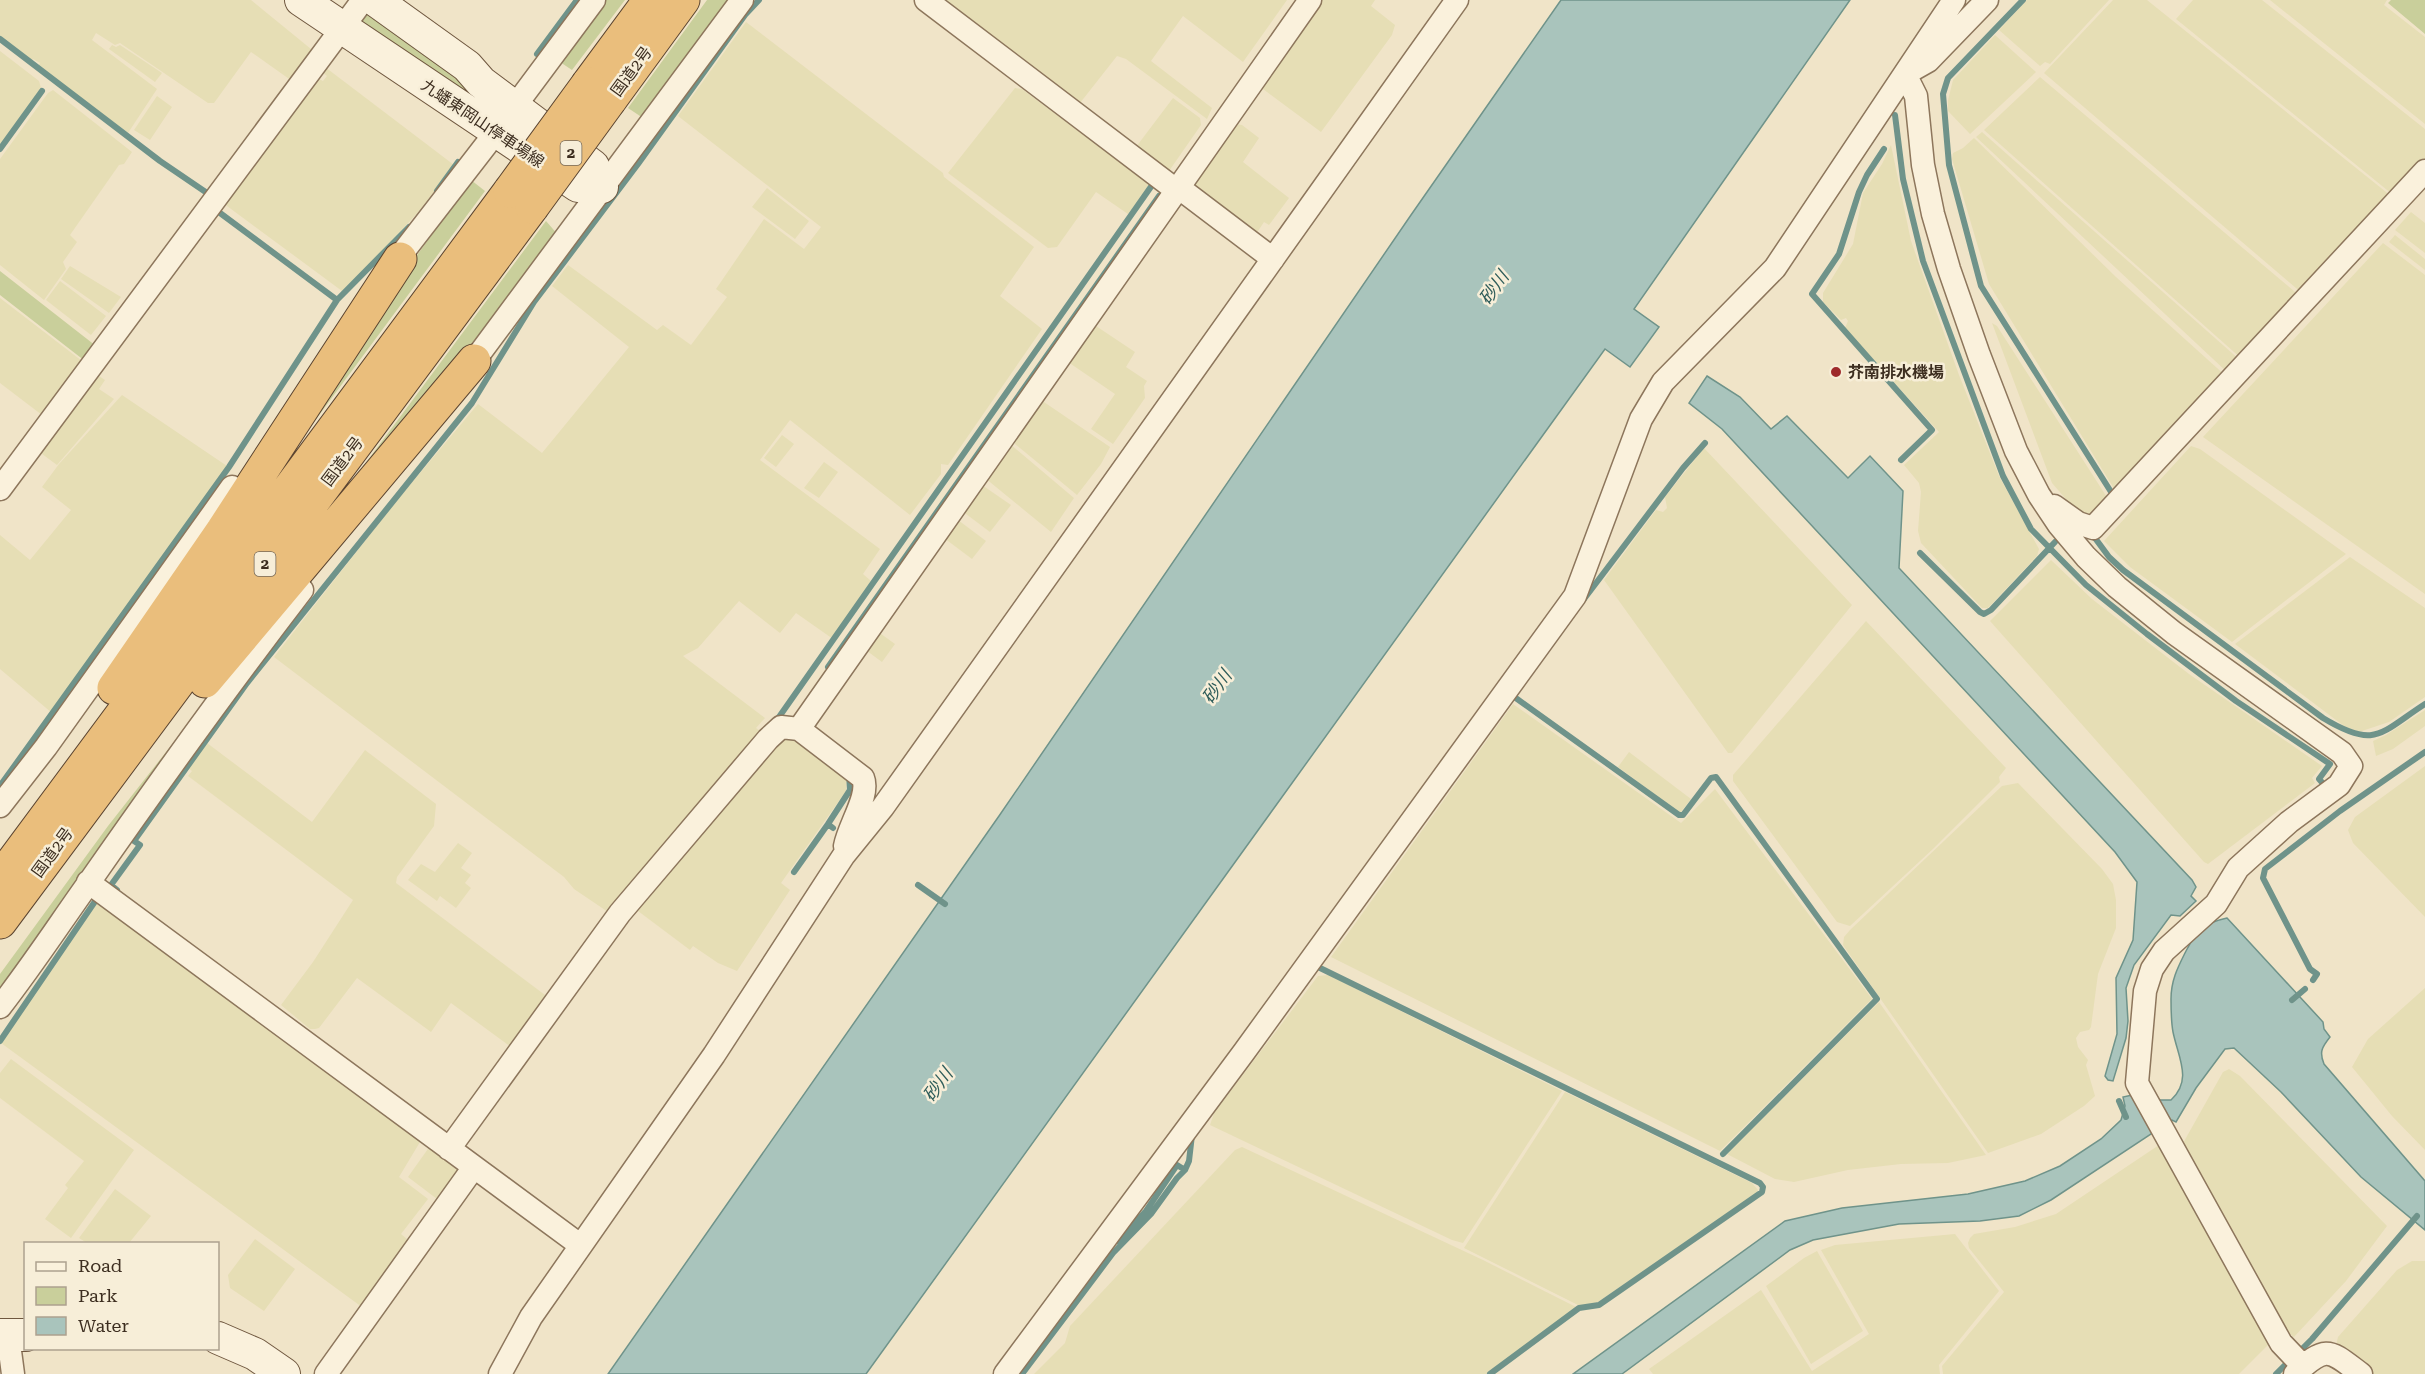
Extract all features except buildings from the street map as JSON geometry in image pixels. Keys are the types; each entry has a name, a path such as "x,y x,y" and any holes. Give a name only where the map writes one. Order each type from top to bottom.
{"highway":[{"name":"国道2号","path":"599,92 650,0"},
{"name":"国道2号","path":"0,922 599,92 683,0"},
{"name":"国道2号","path":"0,879 521,199"},
{"path":"0,852 223,530 400,259"},
{"path":"87,804 144,758 230,650 474,361"}],"main road":[{"name":"九蟠東岡山停車場線","path":"301,0 342,29 593,166 602,187"},
{"name":"九蟠東岡山停車場線","path":"375,0 467,66 481,82 505,119"},
{"path":"219,1338 255,1354 284,1374"}],"street":[{"path":"0,489 363,0"},
{"path":"0,806 46,747 223,501 355,304 400,259 594,0"},
{"path":"0,1007 242,668 326,558 447,410 474,361 742,0"},
{"path":"926,0 1273,259"},
{"path":"798,729 1174,187 1310,0"},
{"path":"500,1374 531,1317 714,1055 844,855 883,807 1456,0"},
{"path":"1005,1374 1244,1052 1575,596 1641,419 1663,382 1775,268 1954,0"},
{"path":"1905,74 1928,61 1987,0"},
{"path":"467,66 505,82 535,78"},
{"path":"1905,74 1916,96 1923,165 1949,269 2016,451 2039,495 2059,525 2086,557 2117,587 2174,633 2342,753 2351,766 2340,785 2289,822 2238,868 2216,904 2164,951 2152,969 2145,991 2137,1083 2162,1132 2281,1343 2297,1363 2327,1352 2336,1355 2361,1374"},
{"path":"2039,495 2078,523 2093,528 2109,514 2425,171"},
{"path":"453,1144 620,913 768,739 781,727 798,729 863,778 866,784 866,792 848,832 844,855"},
{"path":"88,882 453,1144 479,1170 580,1245"},
{"path":"326,1374 479,1170"},
{"path":"11,1335 13,1374"}],"shaded area":[{"path":"0,0 251,0 311,49 312,54 292,81 251,52 214,103 208,103 120,43 115,45 96,33 92,40 157,89 128,133 38,66 40,63 33,59 31,61 0,37"},
{"path":"933,0 1287,0 1243,62 1183,16 1151,61 1212,108 1207,119 1126,59 1117,56 1080,103 1072,101"},
{"path":"1321,0 1375,0 1371,6 1395,25 1392,35 1321,132 1259,86"},
{"path":"2027,0 2109,0 2050,64 2045,62 2040,66 1999,30"},
{"path":"2113,0 2147,0 2391,196 2303,294 2044,73"},
{"path":"2193,0 2262,0 2425,129 2425,162 2392,194 2176,19"},
{"path":"2270,0 2387,0 2384,5 2425,37 2425,124"},
{"path":"746,22 943,173 944,177 1034,247 1000,296 1042,329 948,465 941,464 941,474 910,515 790,420 760,460 880,549 863,574 871,581 833,639 796,613 780,633 739,601 698,648 683,656 765,718 756,728 764,734 611,914 574,889 564,877 274,657 394,504 478,404 542,453 629,347 552,286 568,265 657,330 663,325 691,345 727,297 716,289 764,219 804,249 821,227 678,116"},
{"path":"1995,35 2036,72 1970,134 1948,111 1953,80"},
{"path":"112,45 116,47 120,45 162,73 155,82 109,49"},
{"path":"0,51 39,81 41,88 0,145"},
{"path":"325,67 454,165 420,210 342,291 223,203 317,78 323,81 327,76 322,72"},
{"path":"2040,77 2301,297 2243,360 1984,130"},
{"path":"1015,88 1022,89 1150,185 1128,214 1096,192 1057,247 1048,248 948,173"},
{"path":"53,90 132,152 124,164 119,165 70,235 77,242 63,262 66,269 44,300 0,265 0,159 48,93"},
{"path":"157,96 172,107 150,140 134,130"},
{"path":"1173,98 1200,118 1201,125 1169,171 1133,151"},
{"path":"1236,124 1242,125 1259,138 1243,162 1289,198 1269,225 1264,222 1254,237 1191,184"},
{"path":"1982,132 2241,361 2228,373 1976,137"},
{"path":"1974,138 2116,277 2227,377 2116,492 1989,284 1952,159 1953,153"},
{"path":"1891,145 1911,241 1959,375 1999,476 2039,549 2037,556 1988,608 1982,608 1921,543 1918,531 1921,492 1919,483 1904,465 1939,432 1845,328 1848,321 1846,318 1841,320 1823,302 1823,293 1853,244 1863,193"},
{"path":"767,188 809,221 795,239 752,207"},
{"path":"2411,212 2425,223 2425,253 2395,230"},
{"path":"2395,235 2425,259 2425,270 2389,242"},
{"path":"2383,243 2425,275 2425,594 2203,437"},
{"path":"70,266 121,297 109,313 61,279"},
{"path":"60,281 106,316 91,335 46,300"},
{"path":"0,298 82,361 42,415 0,383"},
{"path":"1992,323 1997,326 2110,502 2084,520 2052,483"},
{"path":"1093,324 1135,352 1126,367 1147,381 1144,386 1145,398 1113,444 1091,429 1115,394 1068,362"},
{"path":"96,374 105,380 99,389 114,399 57,465 38,451"},
{"path":"122,395 227,466 52,713 0,669 0,535 30,560 71,510 42,487 59,464"},
{"path":"1041,400 1110,447 1101,464 1077,495 1015,444 1013,437"},
{"path":"782,435 794,444 776,467 764,458"},
{"path":"1010,444 1074,498 1051,532 985,478"},
{"path":"2191,446 2200,449 2346,554 2232,642 2130,567 2104,541"},
{"path":"1704,448 1852,605 1732,753 1728,753 1604,580 1656,510 1663,512 1667,508 1665,497"},
{"path":"824,462 838,472 819,498 804,488"},
{"path":"982,485 1011,505 990,532 962,511"},
{"path":"958,520 986,541 972,559 944,538"},
{"path":"2350,557 2425,608 2425,697 2389,722 2359,732 2344,726 2235,644"},
{"path":"2051,560 2092,599 2189,674 2322,766 2312,778 2315,783 2208,864 2204,862 1990,621"},
{"path":"1866,621 2006,768 1999,777 2000,782 1934,848 1850,926 1837,922 1733,781 1733,775"},
{"path":"877,631 895,644 882,662 863,648"},
{"path":"1513,704 1681,823 1715,789 1872,999 1720,1151 1331,957"},
{"path":"2425,710 2425,726 2393,749 2376,756 2373,741"},
{"path":"786,733 847,778 846,791 781,883 790,890 737,971 718,963 693,946 690,950 638,911"},
{"path":"207,743 312,822 365,750 436,804 434,826 397,877 396,883 549,998 515,1050 451,1003 431,1032 357,978 319,1028 310,1029 281,1005 313,962 353,900 188,776 192,771 188,768"},
{"path":"1629,752 1691,799 1680,813 1618,767"},
{"path":"2425,766 2425,917 2353,843 2348,830 2355,817"},
{"path":"2018,783 2102,869 2113,884 2116,900 2116,928 2098,974 2091,1027 2089,1030 2080,1032 2076,1038 2078,1047 2088,1060 2086,1065 2095,1096 2084,1106 2041,1134 1988,1153 1843,945 1844,937 1850,930 2002,786"},
{"path":"458,843 472,853 461,868 471,875 465,883 471,888 456,908 440,896 437,901 408,880 421,864 435,872"},
{"path":"99,899 423,1137 399,1177 428,1199 401,1234 413,1244 366,1310 1,1043"},
{"path":"1328,975 1562,1091 1463,1243 1452,1240 1210,1125 1214,1113 1318,976"},
{"path":"2425,988 2425,1150 2392,1116 2352,1067 2368,1039"},
{"path":"1879,1002 1986,1155 1948,1163 1901,1164 1848,1170 1794,1182 1775,1179 1727,1154"},
{"path":"11,1059 134,1150 71,1238 45,1219 68,1188 65,1185 84,1161 0,1098 0,1073"},
{"path":"2229,1069 2240,1076 2387,1226 2346,1281 2294,1337 2288,1333 2182,1145 2223,1072"},
{"path":"1565,1092 1752,1183 1758,1190 1756,1194 1598,1302 1590,1305 1578,1305 1464,1248"},
{"path":"2162,1143 2275,1338 2239,1374 1943,1374 1942,1366 2004,1292 1969,1248 1970,1238 1974,1234 2015,1227 2056,1214"},
{"path":"430,1146 463,1170 441,1202 408,1177"},
{"path":"1242,1147 1483,1260 1576,1307 1486,1374 1034,1374 1065,1343 1070,1326 1235,1150"},
{"path":"115,1189 151,1216 130,1242 85,1242 79,1238"},
{"path":"1955,1234 1999,1291 1939,1365 1940,1374 1653,1374 1649,1369 1761,1290 1812,1371 1869,1334 1821,1250 1835,1245"},
{"path":"255,1239 295,1269 264,1311 230,1288 228,1275"},
{"path":"1817,1251 1863,1331 1811,1364 1766,1286"},
{"path":"2412,1261 2425,1261 2425,1374 2372,1374 2340,1350 2336,1345 2338,1337 2397,1270"}],"green space":[{"path":"604,0 625,0 572,70 557,60"},
{"path":"707,0 728,0 643,118 628,108"},
{"path":"2391,0 2425,0 2425,34 2388,3"},
{"path":"367,11 471,83 460,98 356,27"},
{"path":"471,180 485,191 274,476 385,300"},
{"path":"546,221 559,236 325,524 330,511"},
{"path":"0,271 96,346 85,361 0,295"},
{"path":"183,737 0,992 0,974 108,826 177,738"}],"water":[{"name":"砂川","path":"1561,0 1850,0 1634,309 1659,327 1630,367 1605,349 866,1374 608,1374 999,816"},
{"path":"1707,376 1740,397 1771,429 1787,416 1848,478 1870,456 1903,491 1899,568 2192,880 2196,887 2191,896 2196,901 2180,916 2171,915 2134,965 2126,988 2128,1021 2126,1038 2113,1081 2108,1080 2105,1076 2117,1034 2116,978 2133,940 2137,882 2115,852 1722,429 1689,403"},
{"path":"2227,918 2323,1022 2324,1029 2330,1037 2322,1050 2324,1064 2425,1181 2425,1230 2361,1177 2281,1092 2234,1048 2225,1049 2196,1088 2176,1122 2172,1120 2051,1200 2019,1216 1980,1221 1899,1224 1813,1240 1790,1250 1622,1374 1573,1374 1785,1221 1842,1208 1968,1194 2025,1181 2060,1166 2101,1139 2121,1120 2125,1106 2123,1097 2132,1095 2140,1100 2171,1100 2178,1092 2183,1076 2172,1024 2171,992 2174,980 2186,951 2202,928 2212,922"}],"waterway":[{"path":"537,54 577,0"},
{"path":"117,890 111,885 140,845 134,841 247,683 472,403 534,302 638,164 745,15 759,0"},
{"path":"2023,0 1948,78 1943,94 1949,165 1981,286 2113,495"},
{"path":"0,39 160,161 210,195"},
{"path":"0,149 42,91"},
{"path":"1895,115 1903,179 1923,261 2003,476 2031,529 2086,585 2147,634 2236,701 2330,764 2319,779 2326,787"},
{"path":"1884,149 1859,192 1839,254 1812,294 1932,430 1901,460"},
{"path":"437,191 458,162"},
{"path":"779,717 1155,181"},
{"path":"828,667 1159,196"},
{"path":"216,210 337,300"},
{"path":"0,786 229,467 337,300 409,227"},
{"path":"1584,599 1683,468 1705,443"},
{"path":"2095,538 2109,557 2123,570 2323,718 2341,728 2355,733 2377,734 2387,730 2425,704"},
{"path":"1920,553 1984,614 1991,610 2055,542"},
{"path":"1513,696 1679,815 1683,815 1711,778 1716,777 1877,999 1723,1154"},
{"path":"2313,980 2317,974 2310,969 2263,878 2265,869 2340,811 2425,752"},
{"path":"833,828 828,824 850,790 849,774"},
{"path":"794,872 828,824"},
{"path":"918,885 945,904"},
{"path":"0,1041 98,897"},
{"path":"1316,966 1760,1183 1763,1187 1762,1192 1599,1305 1579,1308 1490,1374"},
{"path":"2292,1000 2305,989"},
{"path":"2119,1101 2126,1117"},
{"path":"1022,1374 1113,1253 1151,1214 1185,1170 1189,1161 1192,1135"},
{"path":"1117,1241 1146,1211 1177,1165 1185,1170"},
{"path":"2298,1353 2417,1216"},
{"path":"2276,1374 2290,1360"}],"place":[{"name":"芥南排水機場","path":"1836,372"}]}
